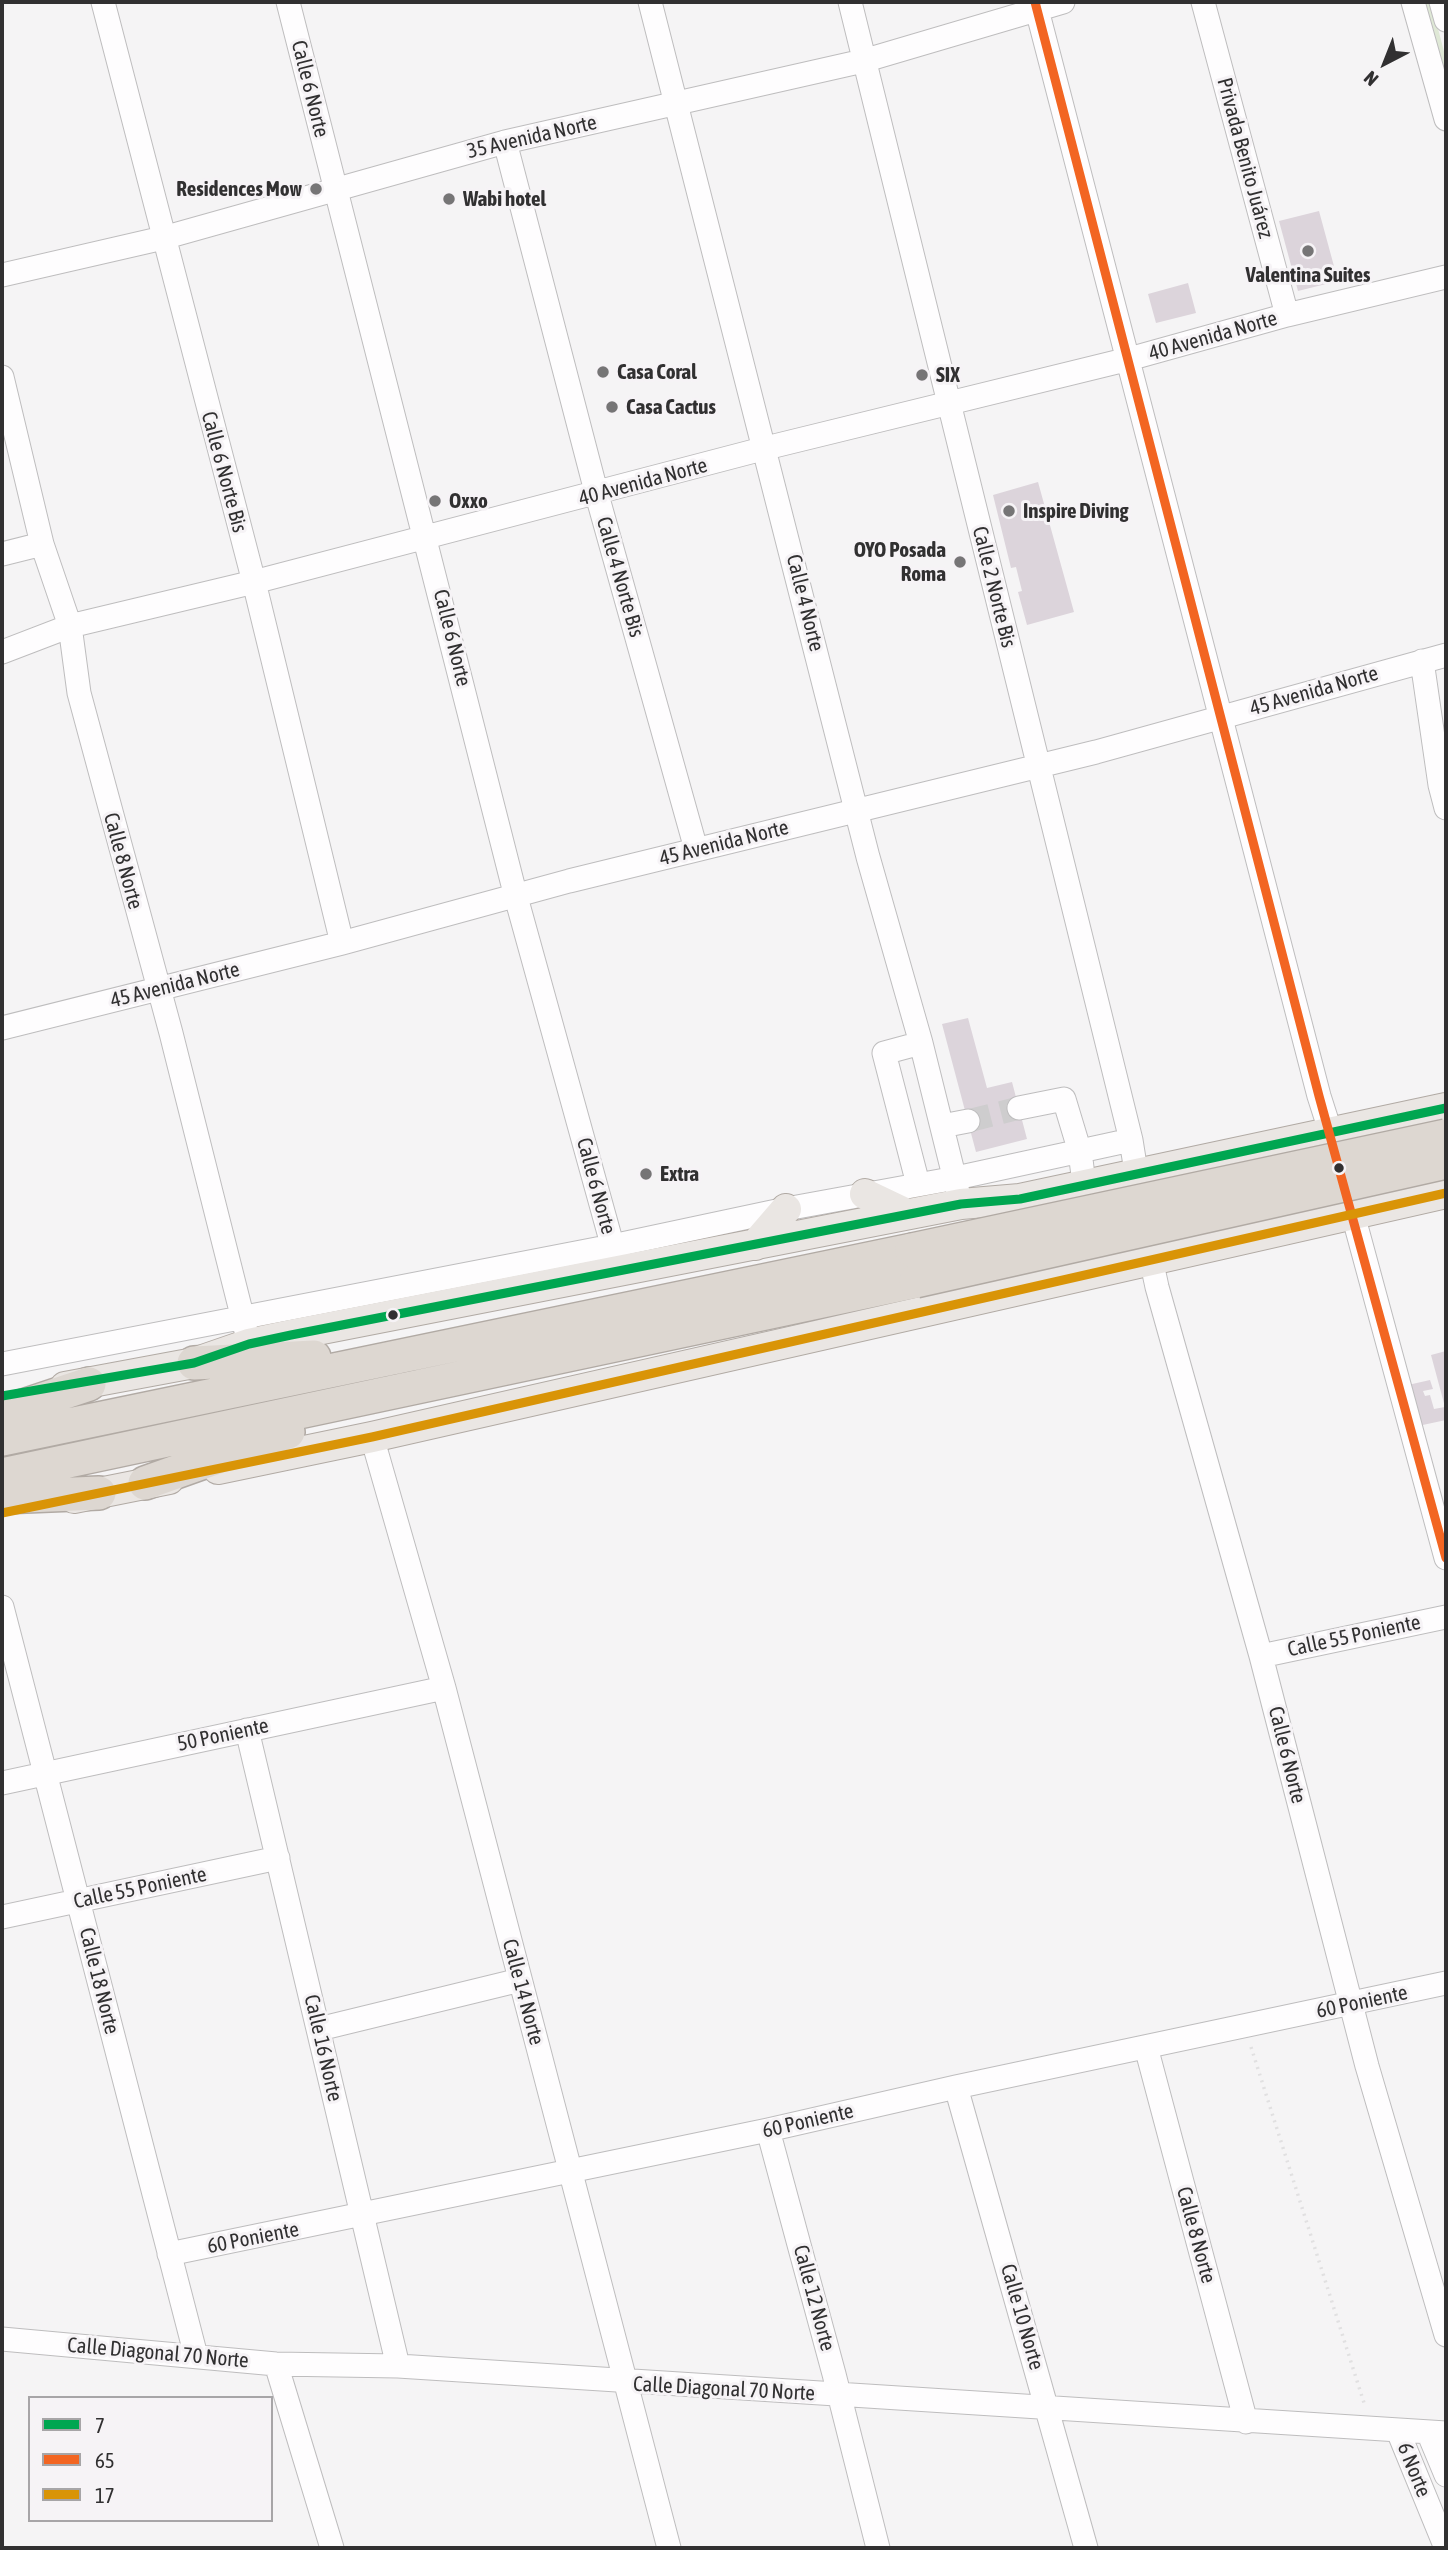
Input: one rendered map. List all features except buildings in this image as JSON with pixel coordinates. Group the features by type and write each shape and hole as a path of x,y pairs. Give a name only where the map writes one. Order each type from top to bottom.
{"highway":[{"path":"2,1475 403,1391 1446,1136"},
{"path":"2,1439 414,1353 914,1266 1446,1162"},
{"path":"194,1363 414,1353"},
{"path":"2,1413 89,1384"},
{"path":"145,1483 403,1391"},
{"path":"2,1497 99,1493"}],"main road":[{"path":"2,1396 89,1384 194,1363 246,1331 616,1259 755,1245 907,1214 959,1191 1020,1199 1084,1183 1446,1108"},
{"path":"2,1513 372,1437 1446,1193"},
{"path":"865,1194 907,1214"},
{"path":"755,1245 786,1209"}],"street":[{"name":"Calle 6 Norte Bis","path":"103,2 254,582 342,943"},
{"name":"Calle 6 Norte","path":"288,2 427,537 516,897 616,1259"},
{"name":"Calle 4 Norte","path":"650,2 857,811 959,1191"},
{"name":"Calle 2 Norte Bis","path":"850,2 1138,1173"},
{"name":"35 Avenida Norte","path":"2,275 163,238 505,142 863,61 1036,5 1062,2"},
{"name":"Privada Benito Juárez","path":"1203,2 1287,315"},
{"path":"1413,2 1446,119"},
{"path":"1441,2 1446,20"},
{"path":"1036,5 1221,717 1446,1558"},
{"name":"Calle 4 Norte Bis","path":"505,142 597,495 696,849"},
{"name":"40 Avenida Norte","path":"2,652 23,647 70,626 254,582 597,495 766,448 1129,359 1287,315 1446,277"},
{"name":"Calle 8 Norte","path":"2,377 42,544 70,626 79,694 171,1033 246,1331"},
{"path":"2,554 42,544"},
{"name":"45 Avenida Norte","path":"2,1028 342,943 696,849 1039,766 1446,656"},
{"path":"1422,661 1446,808"},
{"path":"918,1184 884,1053 921,1043"},
{"path":"1019,1108 1064,1099 1080,1152 1084,1183"},
{"path":"942,1126 968,1121"},
{"path":"616,1259 786,1209 918,1184 959,1191 1080,1152 1131,1140"},
{"name":"Calle 6 Norte","path":"1138,1173 1151,1260 1261,1656 1351,2004 1446,2335"},
{"path":"2,1364 246,1331"},
{"name":"Calle 14 Norte","path":"372,1437 444,1688 669,2548"},
{"name":"Calle 18 Norte","path":"2,1607 196,2356"},
{"name":"Calle 55 Poniente","path":"1261,1656 1446,1617"},
{"name":"50 Poniente","path":"2,1783 444,1688"},
{"name":"Calle 16 Norte","path":"247,1730 398,2367"},
{"name":"Calle 55 Poniente","path":"2,1917 278,1858"},
{"path":"319,2029 520,1980"},
{"name":"60 Poniente","path":"169,2255 362,2216 569,2169 768,2130 956,2087 1446,1983"},
{"name":"Calle 8 Norte","path":"1146,2047 1246,2422"},
{"name":"Calle 10 Norte","path":"956,2087 1086,2548"},
{"name":"Calle 12 Norte","path":"768,2130 840,2395 878,2548"},
{"name":"Calle Diagonal 70 Norte","path":"2,2339 276,2364 398,2367 1437,2433"},
{"path":"276,2364 332,2548"},
{"name":"6 Norte","path":"1398,2431 1446,2548"},
{"path":"1437,2433 1446,2475"}],"path":[{"path":"1244,2026 1372,2428"}],"green space":[{"path":"1424,2 1431,2 1446,59 1446,83"}],"tunnel":[{"path":"968,1121 1019,1108"}],"transit line":[{"name":"65","path":"1035,2 1319,1096 1446,1558"},
{"name":"7","path":"2,1396 194,1363 249,1344 291,1335 961,1204 1020,1199 1446,1108"},
{"name":"17","path":"2,1513 372,1437 1446,1193"}],"place":[{"name":"Residences Mow","path":"316,189"},
{"name":"Wabi hotel","path":"449,199"},
{"name":"Valentina Suites","path":"1308,251"},
{"name":"Casa Coral","path":"603,372"},
{"name":"SIX","path":"922,375"},
{"name":"Casa Cactus","path":"612,407"},
{"name":"Oxxo","path":"435,501"},
{"name":"Inspire Diving","path":"1009,511"},
{"name":"OYO Posada Roma","path":"960,562"},
{"name":"Extra","path":"646,1174"}]}
